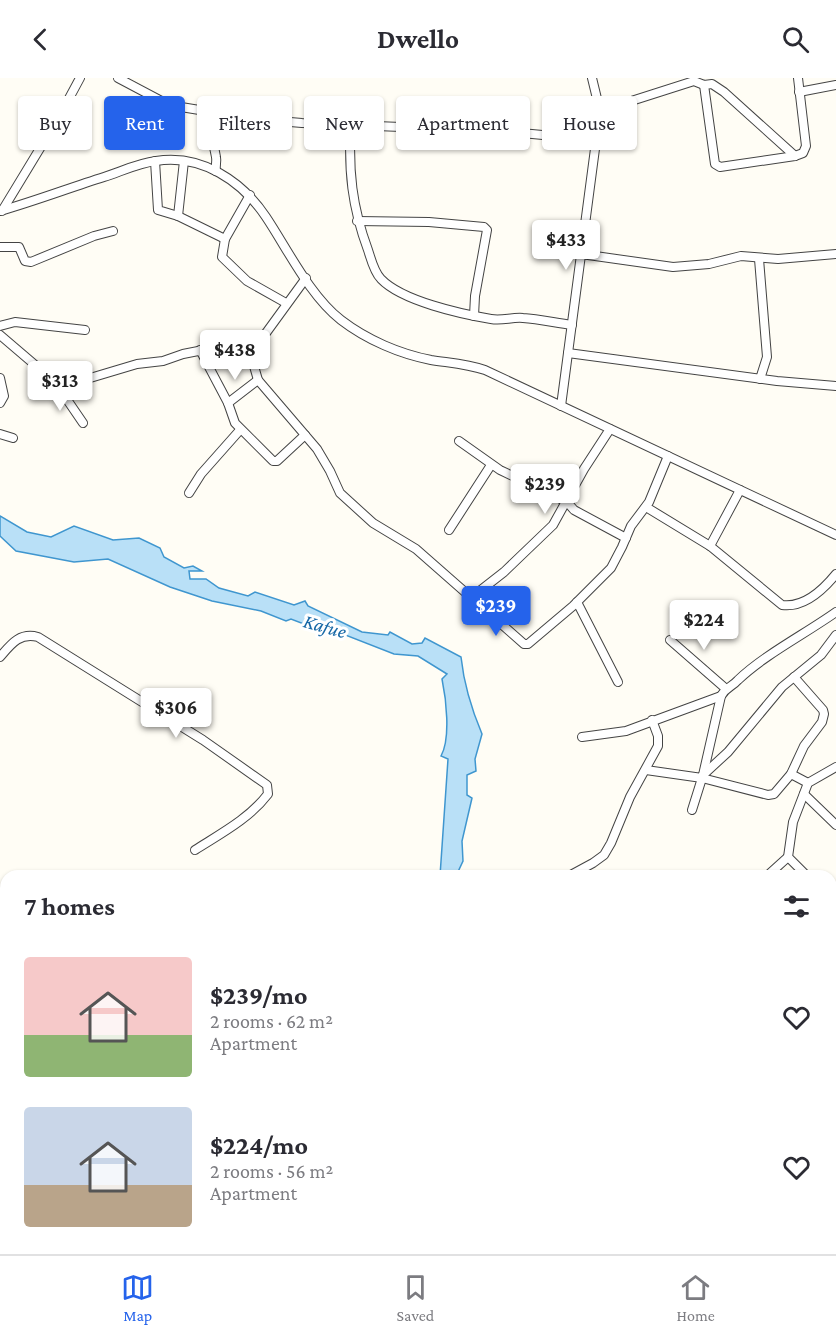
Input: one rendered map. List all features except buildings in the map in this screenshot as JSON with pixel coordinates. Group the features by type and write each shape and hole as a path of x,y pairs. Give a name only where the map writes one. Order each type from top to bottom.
{"street":[{"path":"1,211 59,117 80,78"},
{"path":"118,78 169,105 197,111"},
{"path":"592,78 596,96"},
{"path":"704,85 711,147 717,166 803,153 806,146 798,78"},
{"path":"637,98 694,79 704,85 714,85 795,156"},
{"path":"799,92 836,85"},
{"path":"384,126 542,135"},
{"path":"214,150 216,171"},
{"path":"350,150 357,221 381,279 390,286 426,303 447,310 499,320 522,318 572,326"},
{"path":"561,406 595,150"},
{"path":"1,211 155,161 184,161 216,171 238,184 250,195 306,278 332,312 350,327 376,341 416,357 477,368 836,535"},
{"path":"155,161 158,209 225,239"},
{"path":"178,216 184,161"},
{"path":"250,195 225,239 222,255 247,281 286,303"},
{"path":"357,221 429,222 484,226 487,230 475,296 474,316"},
{"path":"0,247 19,247 25,261 31,262 94,236 113,231"},
{"path":"581,254 665,267 709,264 741,256 759,259 797,259 836,254"},
{"path":"759,259 767,357 760,379"},
{"path":"60,387 127,367 246,342 262,336 306,278"},
{"path":"0,326 15,322 85,330"},
{"path":"1,339 37,365 60,387 83,423"},
{"path":"246,342 258,380 325,462 340,493 373,523 416,549 526,645 577,602 611,568 634,519 646,507 668,456"},
{"path":"200,350 240,430 275,461 305,435"},
{"path":"568,353 760,379 836,386"},
{"path":"0,378 3,396 0,403"},
{"path":"228,402 258,380"},
{"path":"472,597 550,530 584,469 610,429"},
{"path":"189,493 201,474 240,430"},
{"path":"0,434 13,438"},
{"path":"459,441 491,465 527,485 567,502 574,510 626,538"},
{"path":"449,530 491,465"},
{"path":"710,546 740,490"},
{"path":"646,507 710,546 782,605 791,605 815,595 836,574"},
{"path":"577,602 618,681"},
{"path":"582,738 626,731 723,692 748,670 836,612"},
{"path":"0,657 24,635 30,634 38,637 203,740 267,785 268,794 262,802 232,827 195,850"},
{"path":"702,776 728,752 774,696 821,655 836,635"},
{"path":"670,640 723,692"},
{"path":"646,770 702,776 771,795 778,791 791,774 804,746 822,722 824,714 824,710 794,677"},
{"path":"692,810 723,692"},
{"path":"580,870 604,855 611,843 630,797 659,742 652,720"},
{"path":"774,870 788,857 792,822 808,783 836,766"},
{"path":"791,774 808,783"},
{"path":"804,794 836,825"},
{"path":"788,857 801,870"}],"water":[{"name":"Kafue","path":"0,516 27,532 51,537 74,526 113,540 139,538 160,548 164,557 184,568 193,566 202,571 189,571 190,579 206,579 219,588 248,596 255,592 294,605 305,601 308,606 362,632 388,635 390,632 412,644 422,643 425,638 461,657 468,696 482,734 475,759 476,771 467,775 467,795 472,798 462,841 463,861 459,870 440,870 448,759 441,756 447,729 442,679 447,674 418,656 394,654 343,634 329,635 328,629 317,629 291,619 286,621 261,611 212,601 170,587 108,559 74,562 16,551 0,536"}]}
